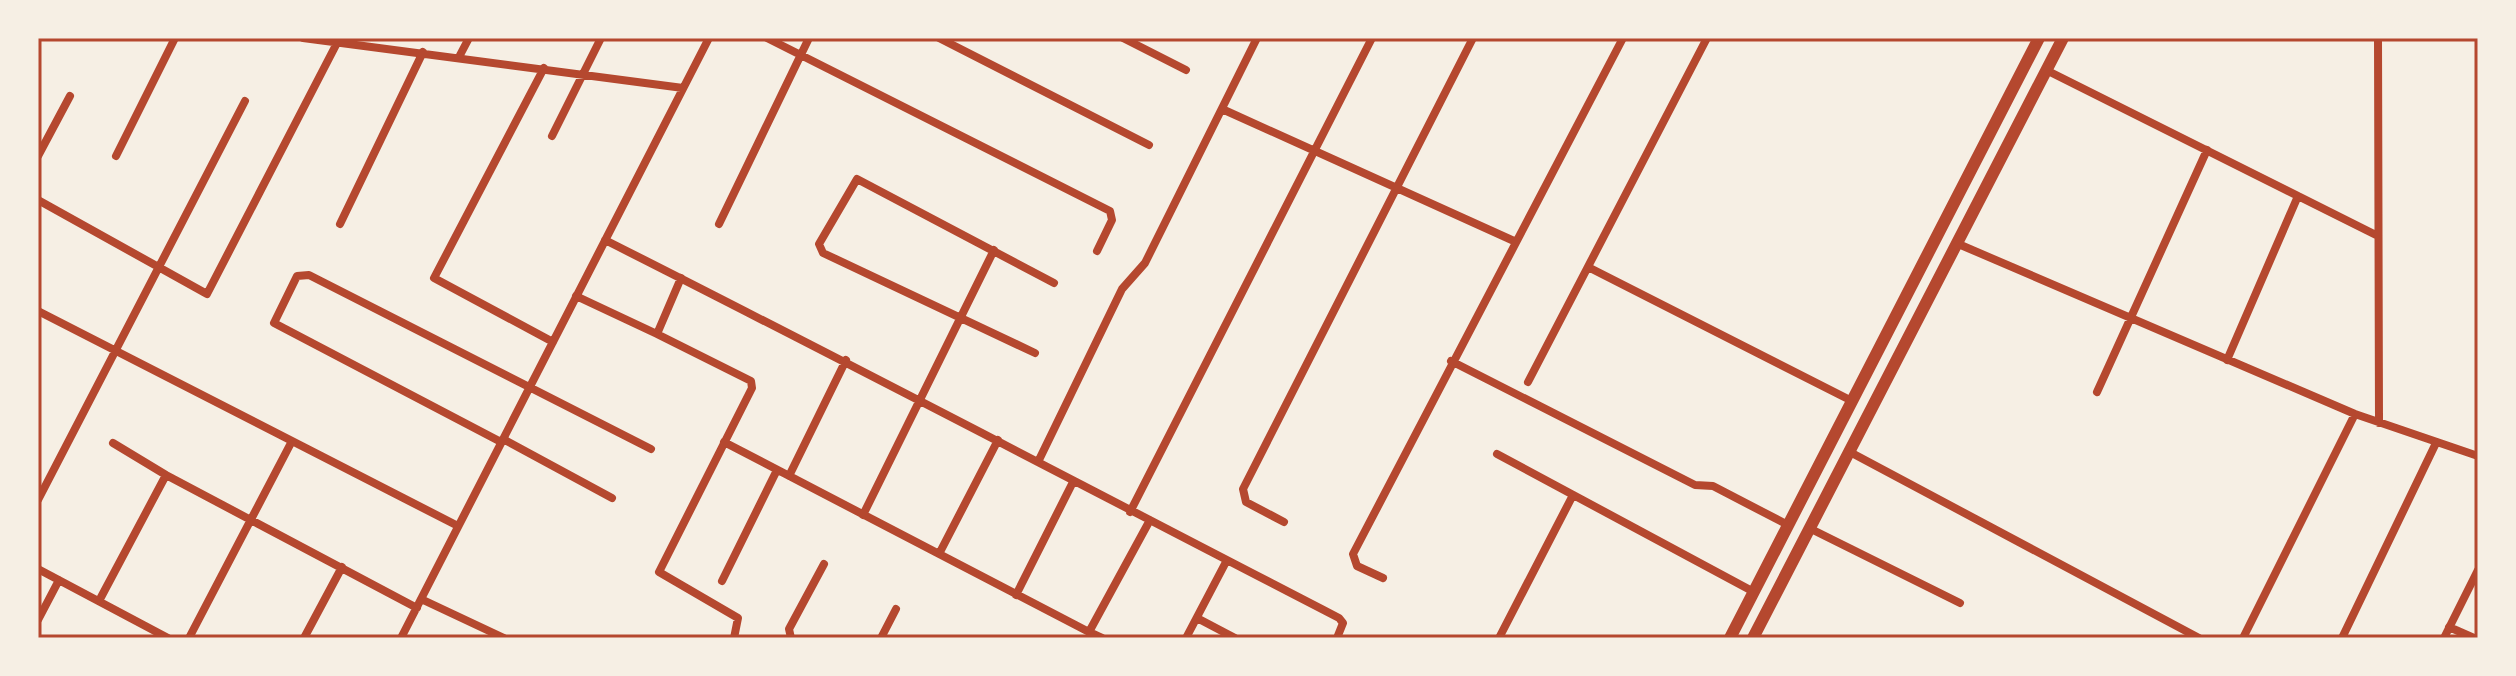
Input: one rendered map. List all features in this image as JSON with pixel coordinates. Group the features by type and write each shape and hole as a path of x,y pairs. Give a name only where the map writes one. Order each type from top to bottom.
{"main road":[{"path":"1730,638 2039,38"},
{"path":"1753,638 2063,38"}],"street":[{"path":"116,156 175,38"},
{"path":"303,38 337,43 353,41 683,88"},
{"path":"459,57 469,38"},
{"path":"552,136 601,38"},
{"path":"401,638 709,38"},
{"path":"767,38 1110,211 1112,220 1097,251"},
{"path":"719,224 809,38"},
{"path":"939,38 1149,145"},
{"path":"1123,38 1186,70"},
{"path":"1038,462 1122,289 1145,263 1257,38"},
{"path":"1130,512 1372,38"},
{"path":"1284,522 1246,502 1243,489 1473,38"},
{"path":"1383,578 1357,566 1353,554 1451,361 1623,38"},
{"path":"1528,382 1707,38"},
{"path":"2378,38 2376,235 2379,423"},
{"path":"38,200 207,294 337,43"},
{"path":"340,224 423,52"},
{"path":"544,68 434,278 553,342"},
{"path":"2046,70 2376,235"},
{"path":"38,156 70,96"},
{"path":"38,500 245,101"},
{"path":"1222,109 1514,241"},
{"path":"2097,392 2207,150"},
{"path":"1035,353 823,253 819,244 857,179 1054,283"},
{"path":"2227,360 2298,196"},
{"path":"605,240 846,360 1130,512 1339,618 1343,623 1337,638"},
{"path":"1956,243 2355,414 2478,456"},
{"path":"863,515 994,250"},
{"path":"1588,267 1852,401"},
{"path":"612,498 274,323 297,276 309,275 651,449"},
{"path":"657,334 681,278"},
{"path":"576,296 751,381 752,388 659,572 738,618 734,638"},
{"path":"38,312 458,526"},
{"path":"789,476 846,360"},
{"path":"1451,361 1695,485 1713,486 1788,525"},
{"path":"2243,638 2355,414"},
{"path":"939,554 998,440"},
{"path":"189,638 292,441"},
{"path":"724,442 1102,638"},
{"path":"113,443 166,475 342,567 504,638"},
{"path":"2342,638 2436,443"},
{"path":"1848,451 2199,638"},
{"path":"1497,454 1754,592"},
{"path":"722,581 777,470"},
{"path":"99,601 166,475"},
{"path":"1016,595 1073,482"},
{"path":"1499,638 1573,495"},
{"path":"1075,638 1085,630 1150,520"},
{"path":"1809,528 1960,603"},
{"path":"1186,638 1227,560"},
{"path":"791,638 789,629 824,564"},
{"path":"304,638 342,567"},
{"path":"38,569 168,638"},
{"path":"2444,638 2478,570"},
{"path":"38,620 59,580"},
{"path":"881,638 896,609"},
{"path":"1197,618 1235,638"},
{"path":"2449,627 2474,638"}]}
